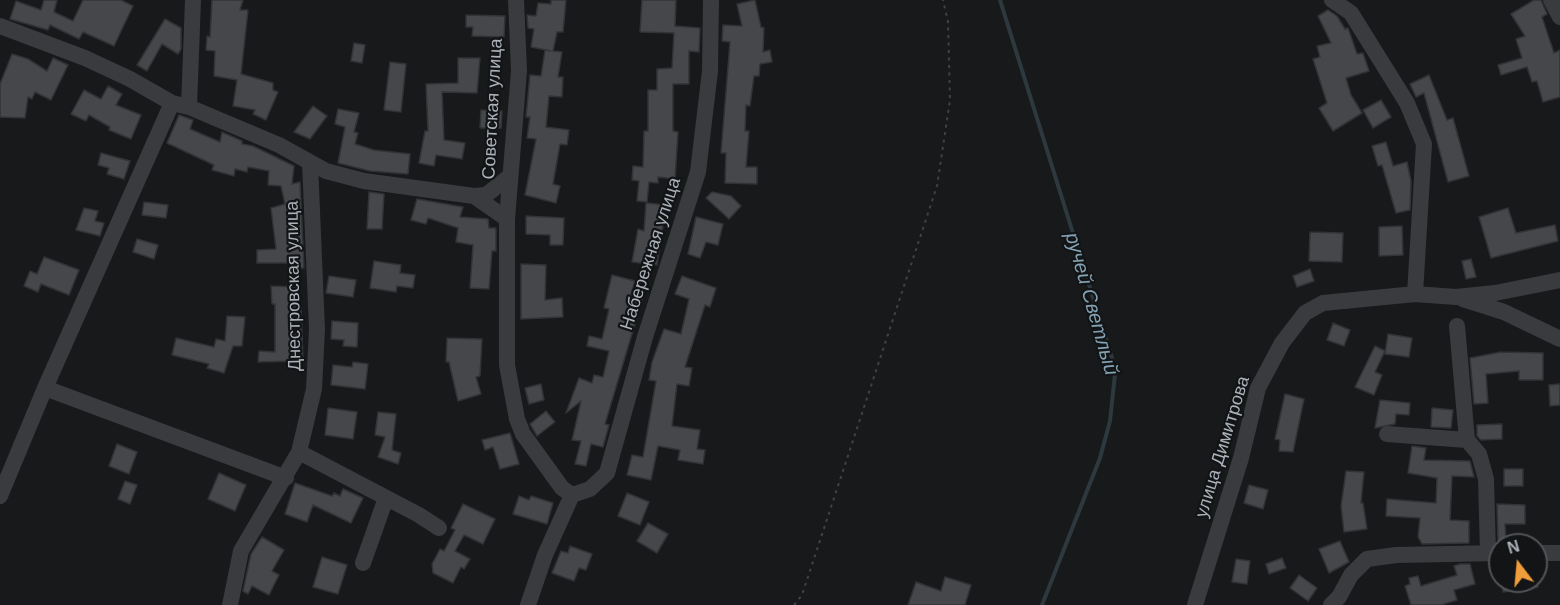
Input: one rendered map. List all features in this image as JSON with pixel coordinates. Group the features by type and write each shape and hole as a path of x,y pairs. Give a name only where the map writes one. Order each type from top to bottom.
{"street":[{"path":"189,107 193,0"},
{"name":"Советская улица","path":"507,219 519,71 516,0"},
{"name":"Набережная улица","path":"572,495 590,489 607,473 645,337 698,172 710,71 711,0"},
{"path":"1332,0 1350,13 1407,103 1424,144 1415,294"},
{"path":"1551,0 1560,18"},
{"path":"0,26 85,58 130,78 172,103 189,107 279,146 310,163 346,177 474,196 486,195 510,176"},
{"path":"0,496 45,388 172,103"},
{"name":"Днестровская улица","path":"230,605 241,551 286,478 299,452 314,389 317,329 310,163"},
{"path":"474,196 507,219 506,345 517,419 534,452 562,488 572,495 545,555 528,605"},
{"path":"1456,297 1495,293 1560,280"},
{"name":"улица Димитрова","path":"1195,605 1241,458 1258,388 1282,344 1305,313 1323,303 1415,294 1456,297"},
{"path":"1456,297 1504,312 1560,339"},
{"path":"1456,326 1467,440 1479,454 1486,479 1492,533"},
{"path":"45,388 286,478"},
{"path":"1387,435 1467,440"},
{"path":"299,452 439,528"},
{"path":"363,563 386,498"},
{"path":"1331,605 1339,597 1351,575 1367,559 1396,555 1488,553"}],"path":[{"path":"794,605 802,595 937,186 950,100 948,22 943,0"}],"building":[{"path":"44,0 57,0 54,12 73,21 83,0 121,0 133,6 114,46 83,32 79,39 50,25 48,30 10,19 16,1 41,10"},
{"path":"212,0 243,0 240,10 248,10 241,74 273,83 273,90 278,92 266,120 253,114 255,110 233,106 237,80 214,76 215,51 206,50 207,36 210,37"},
{"path":"551,0 566,0 563,32 557,32 553,51 562,52 558,77 563,77 562,97 549,96 546,127 569,130 567,145 560,144 553,184 560,186 556,203 525,195 536,139 527,138 530,117 526,117 530,75 541,76 545,50 551,51 531,47 534,29 528,28 527,15 536,16 538,3 551,4"},
{"path":"642,0 676,0 675,26 700,28 699,52 689,51 689,84 673,84 673,131 678,132 675,179 658,177 658,183 649,182 647,202 637,201 639,181 632,180 633,166 643,167 644,131 648,131 648,90 657,90 657,69 672,68 674,33 640,32"},
{"path":"755,0 761,27 764,28 763,52 770,50 772,62 760,64 759,76 754,76 750,106 746,105 745,131 749,131 746,167 757,167 757,184 725,183 726,153 721,153 730,42 722,41 723,25 742,26 737,4"},
{"path":"1534,0 1541,0 1547,14 1542,17 1554,53 1560,50 1560,97 1543,102 1537,81 1532,82 1527,67 1501,75 1498,65 1522,58 1516,39 1525,36 1511,14"},
{"path":"1328,10 1337,16 1345,29 1348,28 1357,54 1363,53 1369,71 1346,78 1351,95 1362,113 1333,131 1319,108 1327,103 1313,59 1320,57 1317,46 1331,43 1318,16"},
{"path":"466,15 505,16 504,37 472,36 473,27 466,27"},
{"path":"165,19 181,28 181,49 178,54 162,44 147,71 137,65"},
{"path":"354,43 365,45 362,63 351,61"},
{"path":"12,54 28,59 47,71 53,58 68,65 51,100 35,92 32,99 28,97 25,118 0,117 0,84"},
{"path":"458,58 480,58 477,93 442,92 444,140 465,143 462,159 436,155 434,166 419,163 425,131 428,131 426,84 458,83"},
{"path":"390,62 406,64 401,112 384,110"},
{"path":"1429,75 1447,120 1453,118 1469,176 1448,182 1424,93 1416,97 1410,84"},
{"path":"108,86 122,94 116,105 141,115 131,139 109,130 110,127 89,115 86,121 71,114 84,90 101,99"},
{"path":"1381,100 1391,117 1373,128 1363,110"},
{"path":"313,106 327,116 310,139 294,132"},
{"path":"338,109 359,113 354,132 358,133 355,144 374,150 410,154 408,174 370,171 338,163 345,127 335,124"},
{"path":"481,110 502,111 501,128 480,128"},
{"path":"179,115 193,120 190,129 220,142 222,132 242,141 242,144 253,146 294,166 292,184 300,182 304,268 292,268 292,263 257,263 257,250 276,249 271,208 285,204 281,186 268,185 269,171 248,167 247,172 235,169 234,176 212,170 214,165 167,143"},
{"path":"1386,142 1393,166 1407,162 1411,181 1410,210 1396,213 1382,165 1378,166 1372,146"},
{"path":"101,153 130,161 124,179 107,174 109,168 98,165"},
{"path":"369,192 384,194 382,229 367,229"},
{"path":"712,192 731,196 741,206 729,219 706,198"},
{"path":"417,199 463,207 460,217 488,219 489,228 496,228 496,251 492,251 489,289 470,288 473,245 456,242 458,228 428,218 426,224 411,220"},
{"path":"144,202 168,205 166,218 142,215"},
{"path":"646,203 666,205 657,265 632,262 638,229 644,231"},
{"path":"84,208 98,211 95,221 104,223 100,236 76,230"},
{"path":"1508,208 1516,233 1555,225 1558,241 1491,258 1479,217"},
{"path":"526,216 564,218 563,245 550,245 550,235 526,234"},
{"path":"696,217 723,224 718,245 706,242 700,258 688,254"},
{"path":"1402,226 1403,255 1379,256 1379,227"},
{"path":"1310,232 1343,233 1342,262 1309,261"},
{"path":"137,239 158,245 154,259 133,252"},
{"path":"44,257 79,270 69,295 41,284 38,292 24,286 30,271 37,274"},
{"path":"1471,259 1476,277 1466,279 1462,261"},
{"path":"374,261 401,265 400,273 415,275 413,288 397,286 396,292 370,288"},
{"path":"521,264 546,265 545,300 562,298 563,317 521,319"},
{"path":"1310,269 1314,281 1297,287 1293,276"},
{"path":"612,275 635,281 631,294 643,297 605,424 609,425 603,447 591,444 586,466 575,464 581,441 572,440 581,401 566,413 579,378 592,383 594,375 603,377 609,351 587,346 589,336 602,339 609,309 604,308"},
{"path":"329,276 356,280 353,297 326,293"},
{"path":"682,276 716,288 710,307 705,305 685,367 692,368 689,386 677,384 672,426 700,430 697,449 705,450 703,464 678,460 680,450 658,446 651,480 627,475 632,455 643,457 656,381 649,380 652,362 664,329 681,334 689,299 675,294"},
{"path":"271,286 298,287 303,361 258,362 259,351 275,352 275,304 272,304"},
{"path":"227,316 245,317 242,346 233,346 224,373 207,368 209,364 172,355 176,338 214,347 216,339 225,341"},
{"path":"332,321 358,323 357,347 343,346 344,340 331,339"},
{"path":"1333,323 1350,330 1344,346 1327,340"},
{"path":"1388,334 1412,338 1409,357 1385,354"},
{"path":"447,338 482,339 480,376 476,377 481,394 458,401 449,362 446,362"},
{"path":"1375,346 1385,351 1375,372 1382,375 1374,395 1355,387"},
{"path":"1501,352 1543,353 1543,380 1519,380 1519,371 1486,374 1488,403 1474,404 1470,358"},
{"path":"353,362 368,364 365,389 331,385 333,365 352,367"},
{"path":"541,384 544,400 529,404 525,388"},
{"path":"1560,384 1560,405 1550,406 1549,385"},
{"path":"1285,394 1304,399 1293,452 1279,451 1280,440 1275,439"},
{"path":"1380,400 1410,403 1409,415 1396,414 1395,424 1375,428"},
{"path":"328,408 357,412 353,439 325,435"},
{"path":"1432,408 1453,410 1451,428 1431,427"},
{"path":"546,411 555,422 537,436 530,424"},
{"path":"378,412 396,414 392,450 401,453 398,464 378,457 385,437 375,435"},
{"path":"1502,424 1502,439 1481,440 1477,436 1477,425"},
{"path":"510,433 519,464 500,469 493,447 485,450 482,440"},
{"path":"117,444 137,452 129,474 109,466"},
{"path":"1412,446 1426,448 1424,460 1470,461 1474,477 1452,476 1450,520 1469,521 1469,543 1422,544 1418,537 1420,518 1386,516 1387,499 1436,503 1437,478 1408,473"},
{"path":"1504,469 1523,469 1523,486 1504,486"},
{"path":"1346,471 1364,472 1361,503 1363,503 1367,529 1344,532 1341,506"},
{"path":"219,473 246,485 235,511 208,499"},
{"path":"125,481 137,485 130,504 118,499"},
{"path":"295,483 332,496 334,493 340,496 343,489 363,498 351,523 313,505 307,522 285,514"},
{"path":"1249,485 1268,490 1263,509 1244,503"},
{"path":"627,493 649,502 640,525 618,516"},
{"path":"519,496 529,500 531,496 553,503 547,524 513,514"},
{"path":"463,504 495,519 483,544 464,535 455,551 470,559 464,569 461,567 453,583 433,573 432,564 440,549 444,551 455,530 451,528"},
{"path":"1497,504 1525,505 1525,524 1505,524 1506,533 1498,533"},
{"path":"648,523 668,534 657,553 637,541"},
{"path":"262,537 284,550 272,571 279,575 269,595 252,586 248,594 243,591 251,554"},
{"path":"1340,541 1349,562 1329,573 1319,549"},
{"path":"570,546 592,554 586,570 579,568 574,581 552,573 561,551 568,553"},
{"path":"322,557 347,565 338,594 313,587"},
{"path":"1282,558 1286,568 1269,574 1266,564"},
{"path":"1236,559 1250,561 1247,584 1232,582"},
{"path":"1470,564 1475,584 1454,590 1457,600 1441,605 1411,605 1405,586 1410,584 1409,578 1418,576 1421,586 1457,575 1454,566"},
{"path":"1299,575 1317,588 1308,601 1290,588"},
{"path":"945,577 971,585 965,605 908,605 916,582 941,591"}],"waterway":[{"name":"ручей Светлый","path":"1000,0 1112,358 1115,374 1110,421 1100,458 1042,605"}]}
